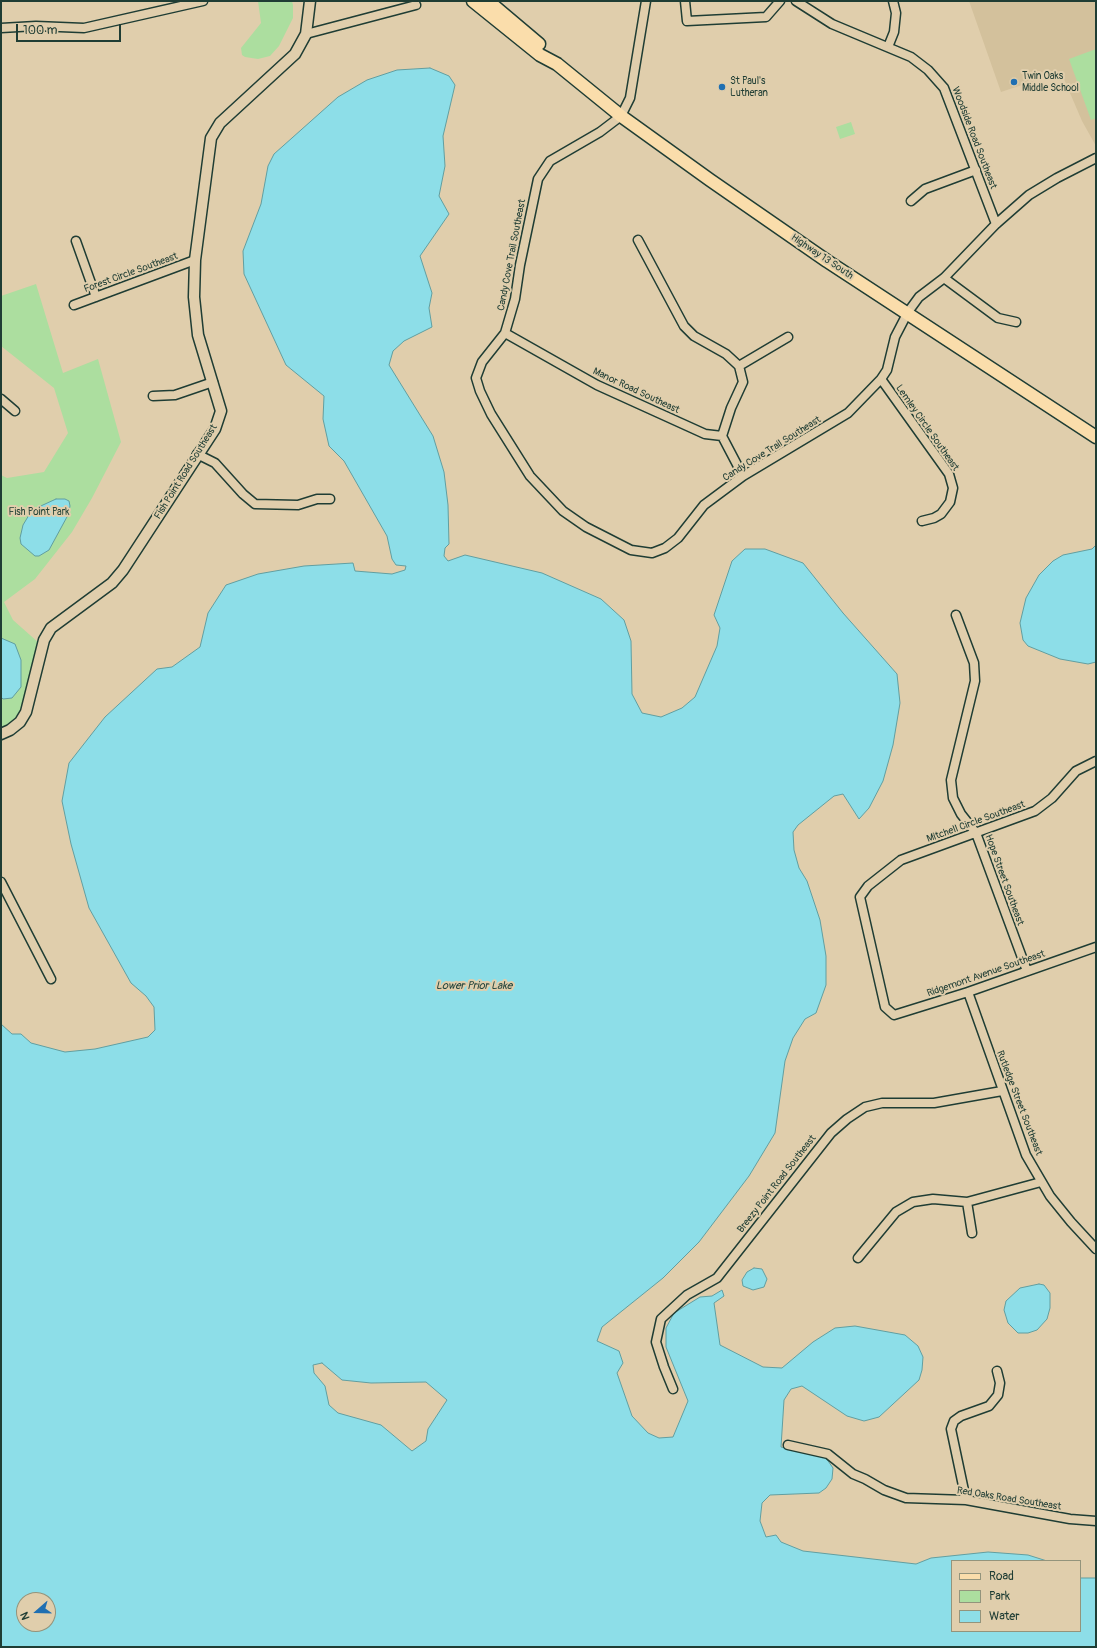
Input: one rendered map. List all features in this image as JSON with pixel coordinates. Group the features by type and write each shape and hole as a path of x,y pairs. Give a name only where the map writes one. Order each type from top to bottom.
{"main road":[{"name":"Highway 13 South","path":"473,1 540,55 557,64 621,116 827,261 908,312 1096,437"},
{"name":"Highway 13 South","path":"488,1 545,49 557,64"}],"street":[{"path":"1,28 36,26 84,28 182,3 203,1"},
{"name":"Fish Point Road Southeast","path":"1,734 10,730 20,722 26,712 44,640 51,628 112,583 123,570 166,506 197,454 215,429 222,411 198,335 194,297 195,260 211,138 220,123 288,62 306,34 310,1"},
{"path":"621,116 630,98 646,1"},
{"path":"685,1 687,21 766,17 780,1"},
{"name":"Woodside Road Southeast","path":"796,1 832,24 911,57 928,70 944,88 996,224"},
{"path":"888,47 894,32 896,13 893,1"},
{"path":"306,34 416,6"},
{"name":"Candy Cove Trail Southeast","path":"621,116 600,132 550,161 538,179 520,265 515,299 505,333 482,362 476,378 480,391 491,414 530,476 564,511 586,527 631,550 652,553 665,548 678,538 704,505 743,476 848,413 881,379 886,370 895,338 908,312 919,297 944,278 996,224 1029,195 1057,178 1096,158"},
{"path":"911,202 925,190 976,170"},
{"path":"638,240 684,326 694,336 726,354 739,366 743,382 731,408 722,436 743,476"},
{"path":"76,241 96,297"},
{"name":"Forest Circle Southeast","path":"74,305 195,260"},
{"path":"944,278 998,318 1016,322"},
{"name":"Manor Road Southeast","path":"505,333 597,385 705,434 722,436"},
{"path":"739,366 788,337"},
{"name":"Lemley Circle Southeast","path":"881,379 949,474 953,488 950,502 942,514 922,521"},
{"path":"153,396 175,395 213,382"},
{"path":"1,399 15,411"},
{"path":"197,454 215,463 243,494 256,504 298,505 317,499 330,499"},
{"name":"Hope Street Southeast","path":"956,615 974,663 975,682 951,780 953,798 961,814 976,833 1027,971"},
{"name":"Mitchell Circle Southeast","path":"885,1007 860,897 868,886 901,860 1035,810 1052,798 1076,771 1096,761"},
{"path":"1,882 51,979"},
{"name":"Ridgemont Avenue Southeast","path":"885,1007 894,1015 968,992 1096,947"},
{"name":"Rutledge Street Southeast","path":"968,992 1026,1155 1041,1182 1071,1222 1096,1249"},
{"name":"Breezy Point Road Southeast","path":"673,1389 656,1342 661,1319 687,1295 716,1278 831,1133 847,1119 865,1107 882,1103 934,1103 1002,1091"},
{"path":"858,1258 896,1212 913,1202 933,1199 967,1202 1041,1182"},
{"path":"967,1202 972,1233"},
{"path":"966,1500 951,1429 954,1421 962,1416 989,1406 998,1395 1000,1383 997,1371"},
{"name":"Red Oaks Road Southeast","path":"788,1445 828,1454 853,1474 884,1490 906,1498 966,1500 1070,1519 1096,1521"}],"shaded area":[{"name":"Twin Oaks Middle School","path":"969,1 1096,1 1096,146 1082,121 1061,72 1001,92"}],"green space":[{"path":"258,1 292,1 293,18 279,46 270,56 258,59 245,57 242,55 241,48 261,23"},
{"path":"1096,49 1096,118 1091,120 1069,59"},
{"path":"851,122 855,134 840,139 836,127"},
{"name":"Fish Point Park","path":"36,284 63,373 98,359 121,442 92,498 72,532 35,579 4,602 13,620 39,643 23,709 17,718 1,729 1,475 7,478 44,472 68,433 54,388 1,346 1,296"}],"water":[{"name":"Lower Prior Lake","path":"430,68 449,76 455,85 443,136 445,166 439,196 449,214 420,256 432,293 429,308 432,327 404,341 393,351 389,365 433,436 444,472 448,505 449,544 445,548 444,556 448,561 465,555 542,573 601,599 624,620 631,641 632,694 642,713 661,717 682,708 695,697 717,646 720,628 714,615 732,561 745,549 765,549 803,563 843,613 897,674 900,703 893,745 883,781 869,808 859,819 843,794 834,796 798,825 793,832 794,850 799,868 807,881 820,920 826,956 826,985 816,1013 805,1019 793,1038 785,1061 775,1133 749,1176 699,1242 663,1278 602,1327 597,1341 619,1351 623,1363 617,1373 632,1416 648,1433 659,1438 673,1437 688,1401 666,1347 666,1328 674,1313 700,1297 712,1296 722,1290 724,1296 714,1303 720,1345 763,1367 782,1368 813,1342 835,1328 855,1326 905,1335 918,1346 923,1357 922,1370 919,1380 879,1417 864,1421 847,1416 802,1386 791,1389 784,1400 781,1447 826,1458 833,1468 832,1479 826,1488 819,1493 770,1495 762,1503 760,1521 766,1537 776,1535 781,1542 803,1551 916,1564 931,1558 988,1552 1028,1555 1044,1560 951,1560 951,1632 1081,1632 1081,1578 1096,1578 1096,1647 1,1647 1,1024 12,1034 21,1034 31,1043 65,1052 95,1049 148,1037 155,1030 154,1007 146,996 131,983 89,908 71,844 62,801 69,763 105,717 157,669 172,667 200,647 208,613 226,585 258,574 304,566 353,563 355,571 392,574 405,570 406,566 396,565 392,559 387,536 344,461 329,446 323,419 324,396 286,365 244,274 243,251 261,204 268,166 274,154 338,97 367,80 397,70","holes":["322,1363 342,1380 371,1383 426,1382 447,1400 428,1429 426,1441 412,1451 381,1425 338,1413 329,1405 325,1386 314,1373 313,1365"]},
{"path":"56,499 65,499 69,501 70,506 68,515 49,550 39,556 35,556 21,544 20,538 23,525 32,510"},
{"path":"1096,545 1096,662 1088,664 1060,659 1028,646 1023,640 1020,623 1026,598 1039,575 1053,561 1063,555 1092,549"},
{"path":"1,638 15,644 21,660 21,687 12,698 3,699 1,697"},
{"path":"754,1268 762,1269 767,1279 764,1287 753,1290 743,1286 742,1280 747,1272"},
{"path":"1039,1284 1044,1285 1050,1293 1050,1308 1047,1319 1037,1330 1028,1333 1018,1333 1008,1323 1004,1310 1006,1301 1020,1288"}],"place":[{"name":"Twin Oaks Middle School","path":"1014,82"},
{"name":"St Paul's Lutheran","path":"722,87"}]}
